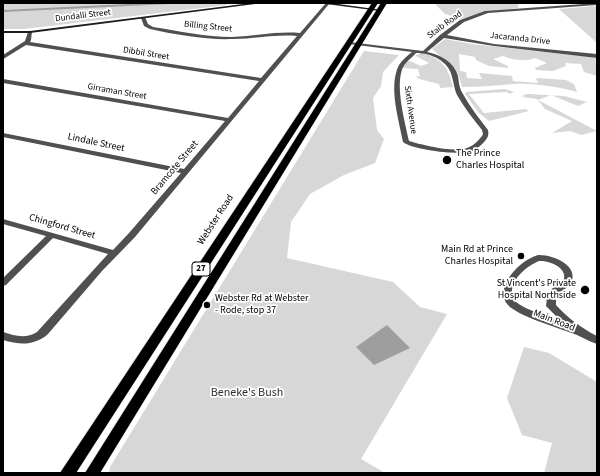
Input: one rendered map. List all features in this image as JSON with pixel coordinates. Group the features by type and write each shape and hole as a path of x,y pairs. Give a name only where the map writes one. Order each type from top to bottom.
{"main road":[{"name":"Webster Road","path":"92,473 354,44 375,3"},
{"name":"Webster Road","path":"67,473 354,44 384,3"}],"street":[{"name":"Dundalli Street","path":"3,32 30,32 50,28 261,3"},
{"path":"323,3 380,10"},
{"name":"Bramcote Street","path":"3,336 23,341 33,340 45,332 186,172 301,35 323,3"},
{"name":"Staib Road","path":"424,52 466,18 487,12 597,4"},
{"name":"Billing Street","path":"143,18 146,25 152,28 220,37 244,37 276,33 301,35"},
{"path":"3,57 30,40 30,32"},
{"name":"Jacaranda Drive","path":"442,36 494,45 597,56"},
{"name":"Dibbil Street","path":"26,43 263,80"},
{"path":"354,44 424,52"},
{"path":"396,48 406,58 413,55 416,51"},
{"name":"Sixth Avenue","path":"406,58 398,77 398,91 406,142 420,147 463,151 470,149 486,134 485,130 466,106 457,87 455,74 449,65 442,58 424,52"},
{"name":"Girraman Street","path":"3,81 229,120"},
{"name":"Lindale Street","path":"3,134 186,172"},
{"name":"Chingford Street","path":"3,221 114,253"},
{"path":"3,283 52,235"},
{"name":"Main Road","path":"579,331 559,316 551,306 552,294 567,280 568,273 562,266 549,259 539,258 514,274 509,288 509,300 511,303 597,340"}],"green space":[{"path":"3,3 226,3 227,5 24,29 3,29"},
{"path":"437,3 516,3 519,5 518,8 486,12 457,20 455,17 445,14 436,5"},
{"path":"596,6 597,43 559,9"},
{"path":"445,39 472,44 590,57 597,59 597,76 584,72 581,64 565,63 566,66 553,71 536,70 535,68 547,63 535,58 519,60 510,59 503,56 493,59 508,66 508,68 489,66 476,60 475,57 459,54 460,71 466,72 467,78 482,79 479,73 512,76 513,81 538,83 536,78 566,80 574,84 577,92 530,84 462,87 460,78 454,67 432,49"},
{"name":"Beneke's Bush","path":"364,51 399,55 383,72 381,86 373,98 377,130 384,139 375,163 344,175 310,194 291,222 287,258 393,282 420,307 447,314 361,459 385,473 109,473 110,467"},
{"path":"422,53 435,58 443,64 449,74 453,87 440,88 439,84 419,79 416,76 420,76 418,69 403,68 405,62 410,61 421,66 429,63 416,56"},
{"path":"505,89 514,92 510,94 507,92 469,94 484,113 526,109 529,111 489,121 479,113 465,94 466,92"},
{"path":"523,95 550,95 538,100 597,131 581,135 570,131 552,133 572,121 545,109 537,99 523,97"},
{"path":"552,95 564,96 587,102 578,106"},
{"path":"524,347 549,353 597,382 597,473 544,473 552,443 522,435 507,398"}],"shaded area":[{"path":"387,325 410,348 374,365 356,347"}],"waterway":[{"path":"3,11 170,3"}],"place":[{"name":"The Prince Charles Hospital","path":"447,160"},
{"name":"Main Rd at Prince Charles Hospital","path":"521,256"},
{"name":"St Vincent's Private Hospital Northside","path":"585,290"},
{"name":"Webster Rd at Webster - Rode, stop 37","path":"207,305"}]}
